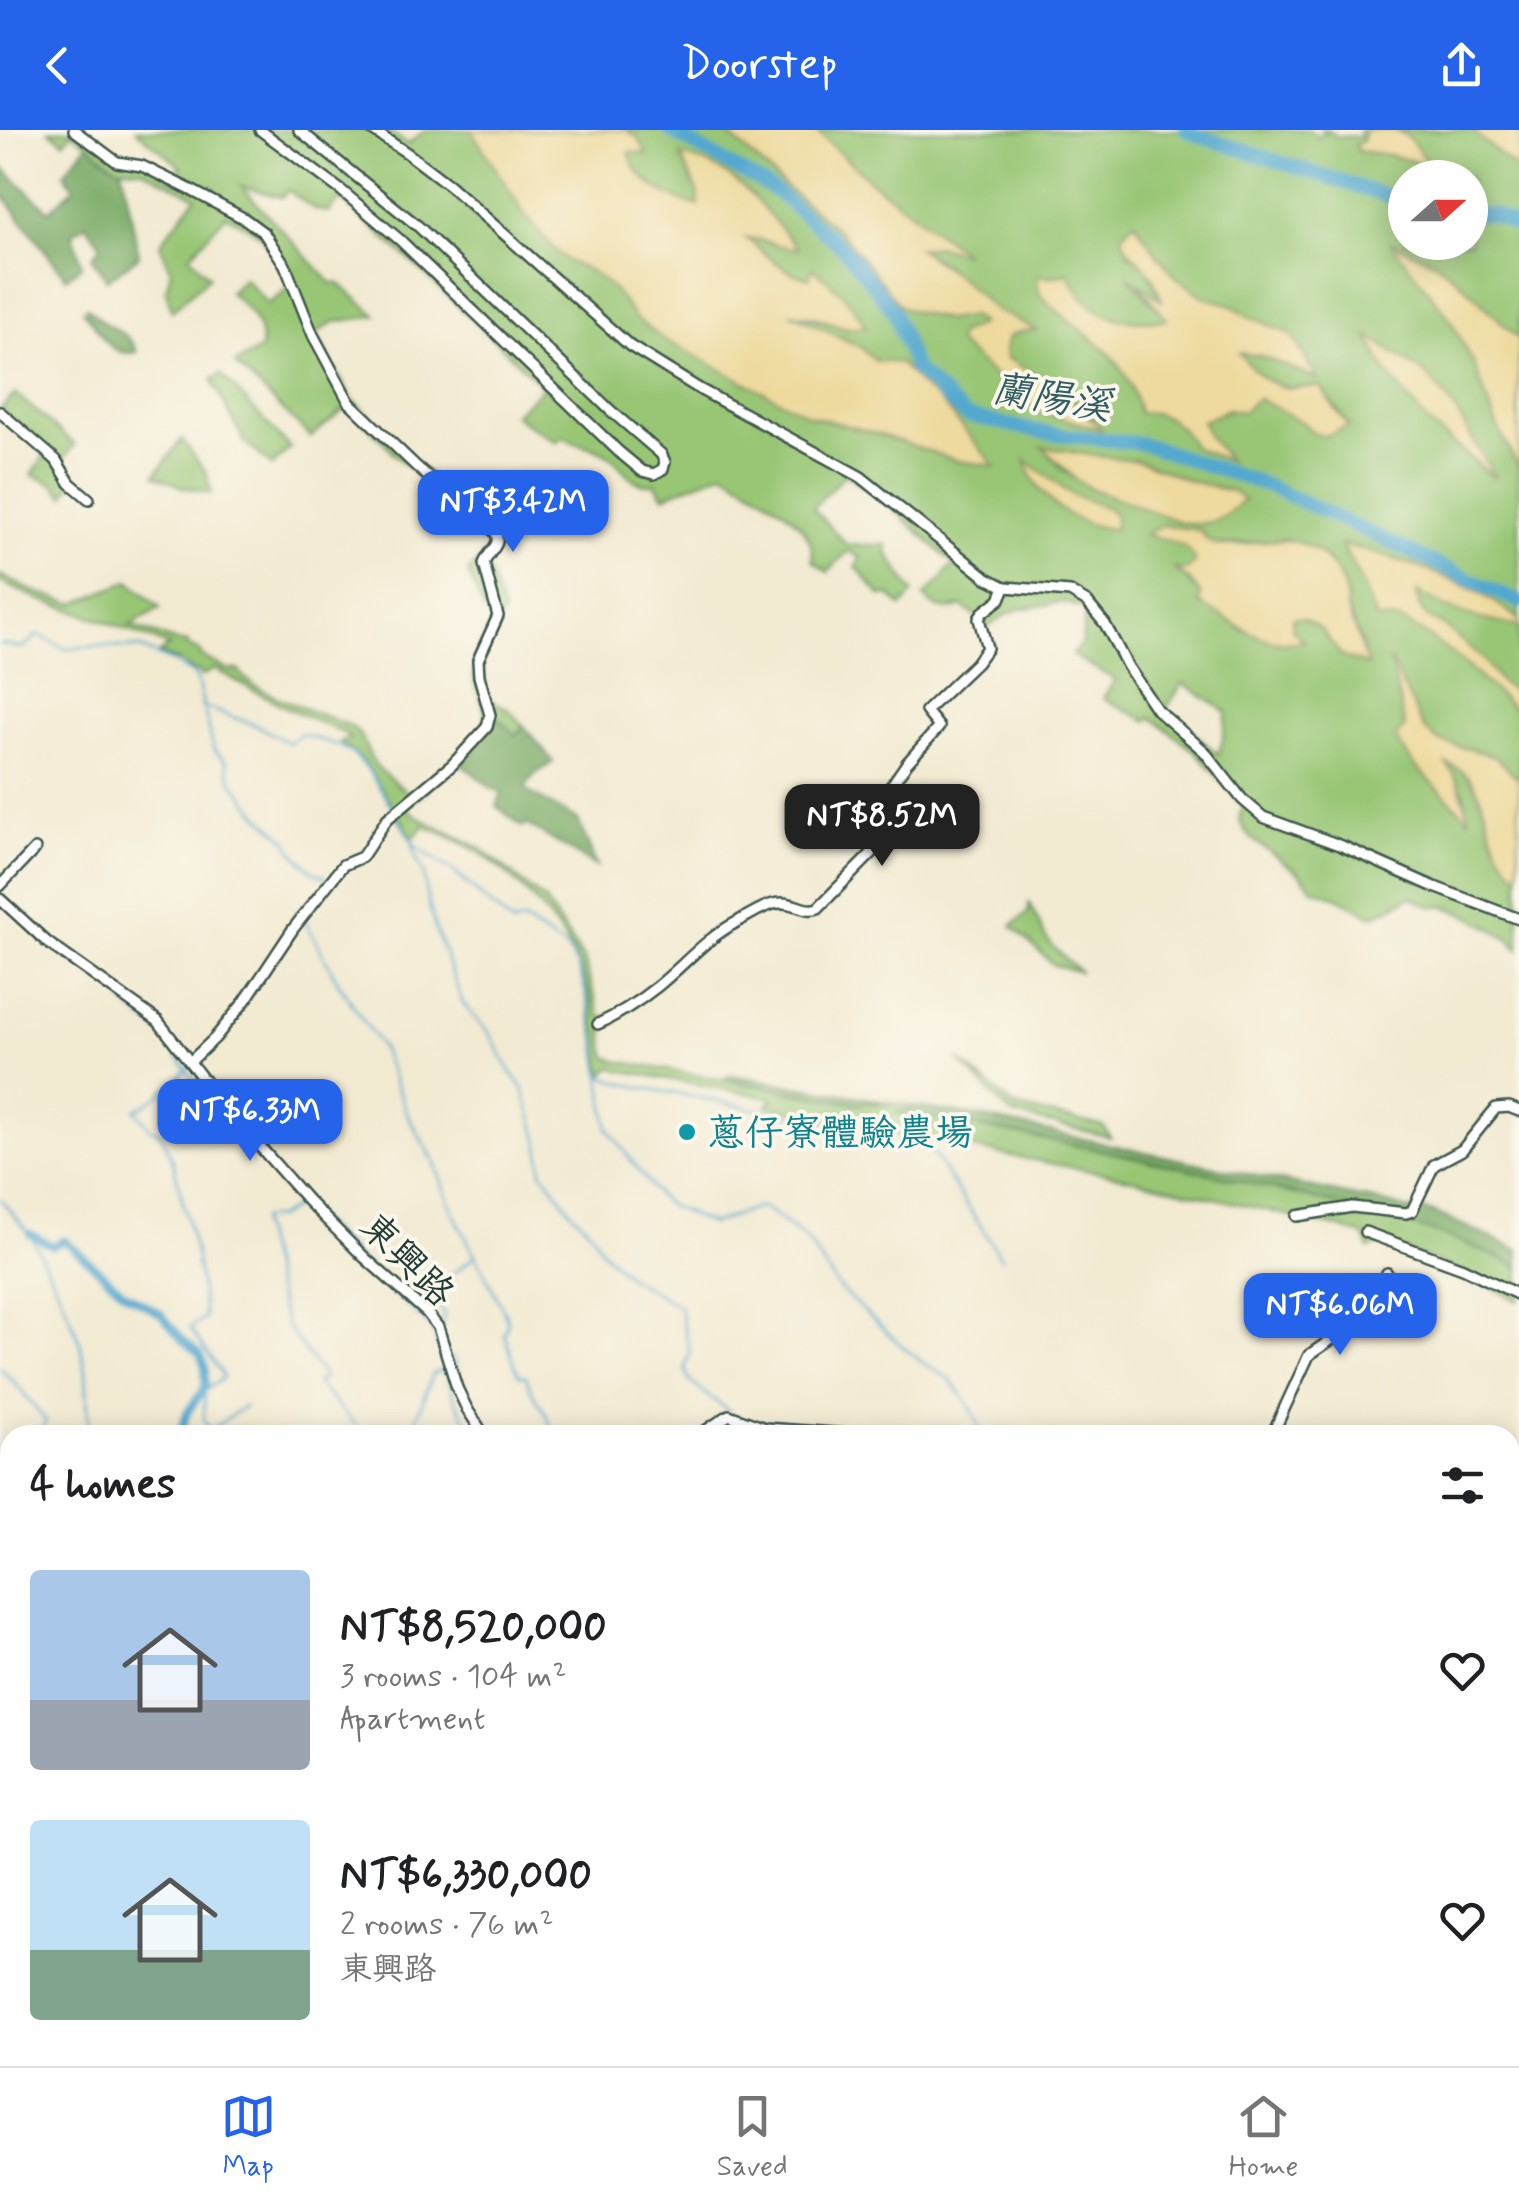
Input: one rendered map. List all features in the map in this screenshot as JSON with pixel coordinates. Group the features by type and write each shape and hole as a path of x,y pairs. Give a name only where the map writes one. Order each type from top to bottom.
{"street":[{"path":"74,130 118,162 142,166 189,188 245,219 270,238 286,264 314,335 349,402 384,438 499,538 484,564 498,616 480,653 478,667 489,723 452,764 387,819 362,857 343,865 293,929 245,1001 191,1061"},
{"path":"260,130 400,240 630,461 654,474 664,469 661,454 418,227 299,130"},
{"path":"372,130 449,186 630,346 860,477 970,566 1006,587 1070,592 1087,602 1105,624 1156,710 1204,751 1242,799 1264,817 1519,919"},
{"path":"0,412 56,460 70,483 88,499"},
{"path":"598,1024 630,1008 732,924 778,903 818,908 874,851 879,843 866,828 866,822 907,763 939,727 926,712 987,648 979,619 1000,599 1006,587"},
{"path":"0,886 35,849"},
{"name":"東興路","path":"0,899 48,943 158,1021 224,1106 308,1201 427,1313 438,1328 457,1388 477,1425"},
{"path":"1297,1216 1352,1206 1412,1211 1434,1164 1462,1150 1496,1108 1519,1111"},
{"path":"1366,1232 1463,1268 1519,1296"},
{"path":"1277,1425 1310,1355 1354,1324 1387,1273"},
{"path":"714,1425 729,1415 757,1425"}],"green space":[{"path":"49,130 83,130 115,157 146,162 173,178 181,167 136,130 386,130 408,144 425,130 471,130 524,213 569,262 591,271 615,291 635,318 808,415 958,461 993,466 939,400 919,384 876,361 860,347 783,310 846,328 813,269 809,278 800,276 744,236 797,248 776,224 682,157 700,206 656,188 632,162 628,151 645,154 638,138 626,130 724,130 850,243 902,308 946,320 972,316 982,324 958,343 1017,396 1041,412 1100,429 1070,398 1006,358 1008,337 1034,329 995,310 944,264 917,247 962,251 869,180 815,130 1310,130 1317,137 1326,133 1319,130 1329,130 1338,137 1360,136 1359,130 1365,130 1358,151 1408,160 1388,160 1388,260 1404,260 1448,316 1473,362 1497,426 1519,468 1519,620 1463,587 1385,556 1342,545 1376,619 1399,620 1419,630 1459,659 1519,713 1519,779 1495,756 1438,741 1423,727 1412,708 1402,710 1405,727 1396,738 1414,765 1468,818 1464,794 1446,763 1465,774 1477,788 1498,847 1519,876 1519,950 1508,938 1447,907 1430,906 1411,897 1370,915 1338,897 1313,889 1300,874 1249,837 1240,822 1244,807 1197,753 1151,717 1147,721 1103,698 1115,680 1072,655 1082,643 1086,609 1064,602 1019,609 982,630 979,619 962,606 946,609 932,605 924,597 954,564 888,504 845,474 813,508 847,545 887,545 888,554 913,593 902,607 890,595 881,596 856,567 860,557 848,551 828,572 813,561 812,546 794,519 724,472 664,496 655,483 632,478 601,451 562,436 557,442 518,418 514,414 544,387 340,199 328,212 314,209 288,190 282,197 241,186 331,283 338,283 377,316 334,322 316,334 351,398 415,463 499,531 505,533 512,526 511,534 488,560 503,613 486,645 482,662 488,698 508,709 524,726 515,736 498,719 459,762 405,808 479,847 545,901 584,960 600,1016 612,1017 604,1031 607,1057 858,1104 916,1107 900,1112 1192,1169 1377,1215 1463,1243 1519,1268 1519,1301 1457,1270 1383,1242 1369,1249 1363,1235 1333,1226 1124,1177 767,1106 774,1098 612,1067 603,1075 585,982 572,952 551,920 510,876 473,849 424,826 413,838 364,762 340,742 350,738 346,734 214,669 203,676 159,654 169,646 0,582 0,575 74,604 129,581 160,608 130,625 188,643 201,656 228,670 239,670 272,695 349,726 358,733 378,768 410,794 453,760 485,722 473,672 477,653 495,617 484,610 468,572 481,562 493,540 393,454 348,406 311,437 235,364 261,349 261,341 252,317 229,292 244,278 268,304 291,286 261,235 226,215 190,256 209,276 172,311 166,290 171,271 160,244 196,197 141,169 116,167 72,132 64,142","holes":["1135,222 1177,278 1206,298 1229,304 1292,335 1316,378 1261,356 1238,352 1277,385 1321,387 1349,426 1315,434 1302,422 1257,398 1202,421 1227,459 1195,448 1169,418 1139,412 1135,392 1111,355 1046,301 1038,276 1067,273 1087,301 1108,316 1168,320 1135,284 1163,303 1145,266 1129,254 1122,234","1370,338 1492,476 1438,432 1406,397","1043,447 1137,460 1193,482 1231,491 1244,500 1180,522 1094,490 1063,470","1162,525 1200,530 1207,541 1218,545 1285,539 1322,554 1342,582 1366,665 1341,656 1322,630 1304,618 1292,617 1293,630 1275,640 1243,630 1200,603 1201,594 1177,570 1188,570 1195,561 1188,550 1148,535","1183,683 1227,712 1218,754 1165,710"]},
{"path":"1399,130 1471,130 1519,171 1519,339 1457,279 1422,260 1488,260 1488,160 1423,160"},
{"path":"88,144 122,169 139,256 107,280 92,257 101,246 86,224 73,233 82,265 66,278 0,191 0,165 49,211 74,188 64,173"},
{"path":"87,307 128,338 137,352 111,347 83,311"},
{"path":"221,374 290,448 272,466 244,441 212,380"},
{"path":"16,394 75,445 62,460 73,483 65,496 52,483 32,475 45,455 1,408"},
{"path":"182,439 207,474 211,493 155,475"},
{"path":"1417,590 1453,609 1519,627 1519,694 1502,684 1481,657 1446,627 1426,616 1419,605"},
{"path":"499,719 515,735 524,726 553,762 534,775 527,791 578,820 597,867 526,824 522,827 497,806 502,793 459,762"},
{"path":"1029,902 1046,938 1080,972 1054,965 1012,926 1029,911"},
{"path":"958,1059 1015,1107 1103,1126 1110,1137 1011,1114"},
{"path":"732,1075 890,1103 858,1104 723,1079"},
{"path":"916,1107 971,1115 1435,1213 1519,1250 1519,1268 1432,1232 1312,1198 1089,1148 895,1113"}],"sand":[{"path":"471,130 626,130 638,138 647,154 629,152 647,181 667,194 699,206 681,157 700,161 733,179 798,249 746,238 792,273 809,278 813,268 845,296 866,326 846,328 790,313 860,347 876,361 900,363 939,400 995,466 958,461 808,415 663,339 635,318 615,291 591,271 569,262 554,249 524,213"},
{"path":"724,130 815,130 869,180 965,253 937,246 918,248 958,276 995,310 1036,330 1008,337 1006,358 1057,387 1103,430 1041,412 1017,396 957,343 959,334 981,324 972,316 946,320 902,308 831,224"},
{"path":"1365,130 1404,134 1425,160 1358,151 1355,145 1362,141"},
{"path":"1471,130 1519,130 1519,171"},
{"path":"1134,221 1177,278 1206,298 1229,304 1292,335 1317,379 1261,356 1239,353 1270,382 1295,388 1321,387 1349,426 1326,436 1315,434 1302,422 1257,398 1243,412 1228,409 1202,421 1209,437 1229,461 1195,448 1169,418 1139,413 1129,382 1116,361 1043,297 1038,283 1038,275 1067,273 1086,301 1108,316 1134,321 1167,320 1127,276 1162,301 1149,273 1123,240 1122,234"},
{"path":"1404,260 1435,262 1519,339 1519,468 1497,426 1473,362 1448,316"},
{"path":"1368,336 1427,375 1454,408 1495,478 1426,421 1386,371"},
{"path":"1042,447 1137,460 1193,482 1231,491 1244,500 1215,521 1180,522 1094,490 1076,480"},
{"path":"1025,460 1072,495 1108,508 1115,516 1115,529 1085,523 1059,508 1039,487"},
{"path":"1162,525 1200,530 1217,545 1281,540 1294,541 1318,552 1342,583 1368,666 1341,656 1322,630 1304,618 1292,618 1293,630 1304,641 1276,642 1249,632 1199,603 1201,594 1173,568 1188,569 1195,561 1192,555 1175,543 1146,534"},
{"path":"1342,544 1458,583 1519,620 1519,627 1477,618 1417,592 1426,616 1446,627 1481,657 1502,684 1519,694 1519,713 1459,659 1419,630 1399,620 1376,619"},
{"path":"1390,659 1423,727 1438,741 1495,756 1519,779 1519,876 1499,850 1482,800 1469,778 1447,764 1458,780 1470,820 1414,765 1395,738 1405,727"}],"waterway":[{"name":"蘭陽溪","path":"668,130 774,190 844,249 893,310 915,369 966,416 1047,433 1144,444 1268,486 1519,602"},
{"name":"蘭陽溪","path":"1186,130 1388,197"},
{"name":"蘭陽溪","path":"1488,214 1519,227"},
{"path":"0,644 22,648 38,635 66,649 140,648 196,676 214,750 226,761 231,780 310,869 328,879"},
{"path":"201,706 258,726 289,743 302,734 340,746 364,765 393,808"},
{"path":"396,815 416,847 453,871 512,924 524,921 567,949 583,982 596,1039 608,1129 658,1196 668,1205 712,1224 759,1207 772,1213 807,1240 839,1288 902,1346 950,1379 979,1425"},
{"path":"413,844 424,873 435,928 463,1004 490,1034 523,1088 539,1141 542,1172 590,1230 602,1251 630,1278 679,1306 690,1352 685,1369 690,1382 729,1411"},
{"path":"305,921 339,984 381,1047 409,1118 434,1161 451,1208 504,1311 508,1323 504,1335 519,1375 526,1376 551,1425"},
{"path":"122,1001 158,1031 209,1099 297,1202 428,1324 455,1400 469,1425"},
{"path":"188,1068 157,1097 135,1110 151,1129 160,1133 173,1161 195,1252 205,1318 190,1328 223,1375 205,1390 206,1425"},
{"path":"603,1076 639,1087 924,1140 1002,1259"},
{"path":"0,1199 30,1234 65,1304 86,1371 89,1425"},
{"path":"297,1203 277,1218 261,1219 277,1294 287,1327 324,1377 316,1383 356,1425"},
{"path":"30,1234 53,1246 64,1240 125,1293 161,1314 200,1354 205,1387 183,1425"},
{"path":"442,1325 444,1316 433,1289 475,1256"},
{"path":"452,1356 464,1391"},
{"path":"0,1368 46,1421 44,1425"},
{"path":"414,1425 432,1374 445,1369"},
{"path":"218,1425 245,1406"}],"place":[{"name":"蔥仔寮體驗農場","path":"687,1132"}]}
